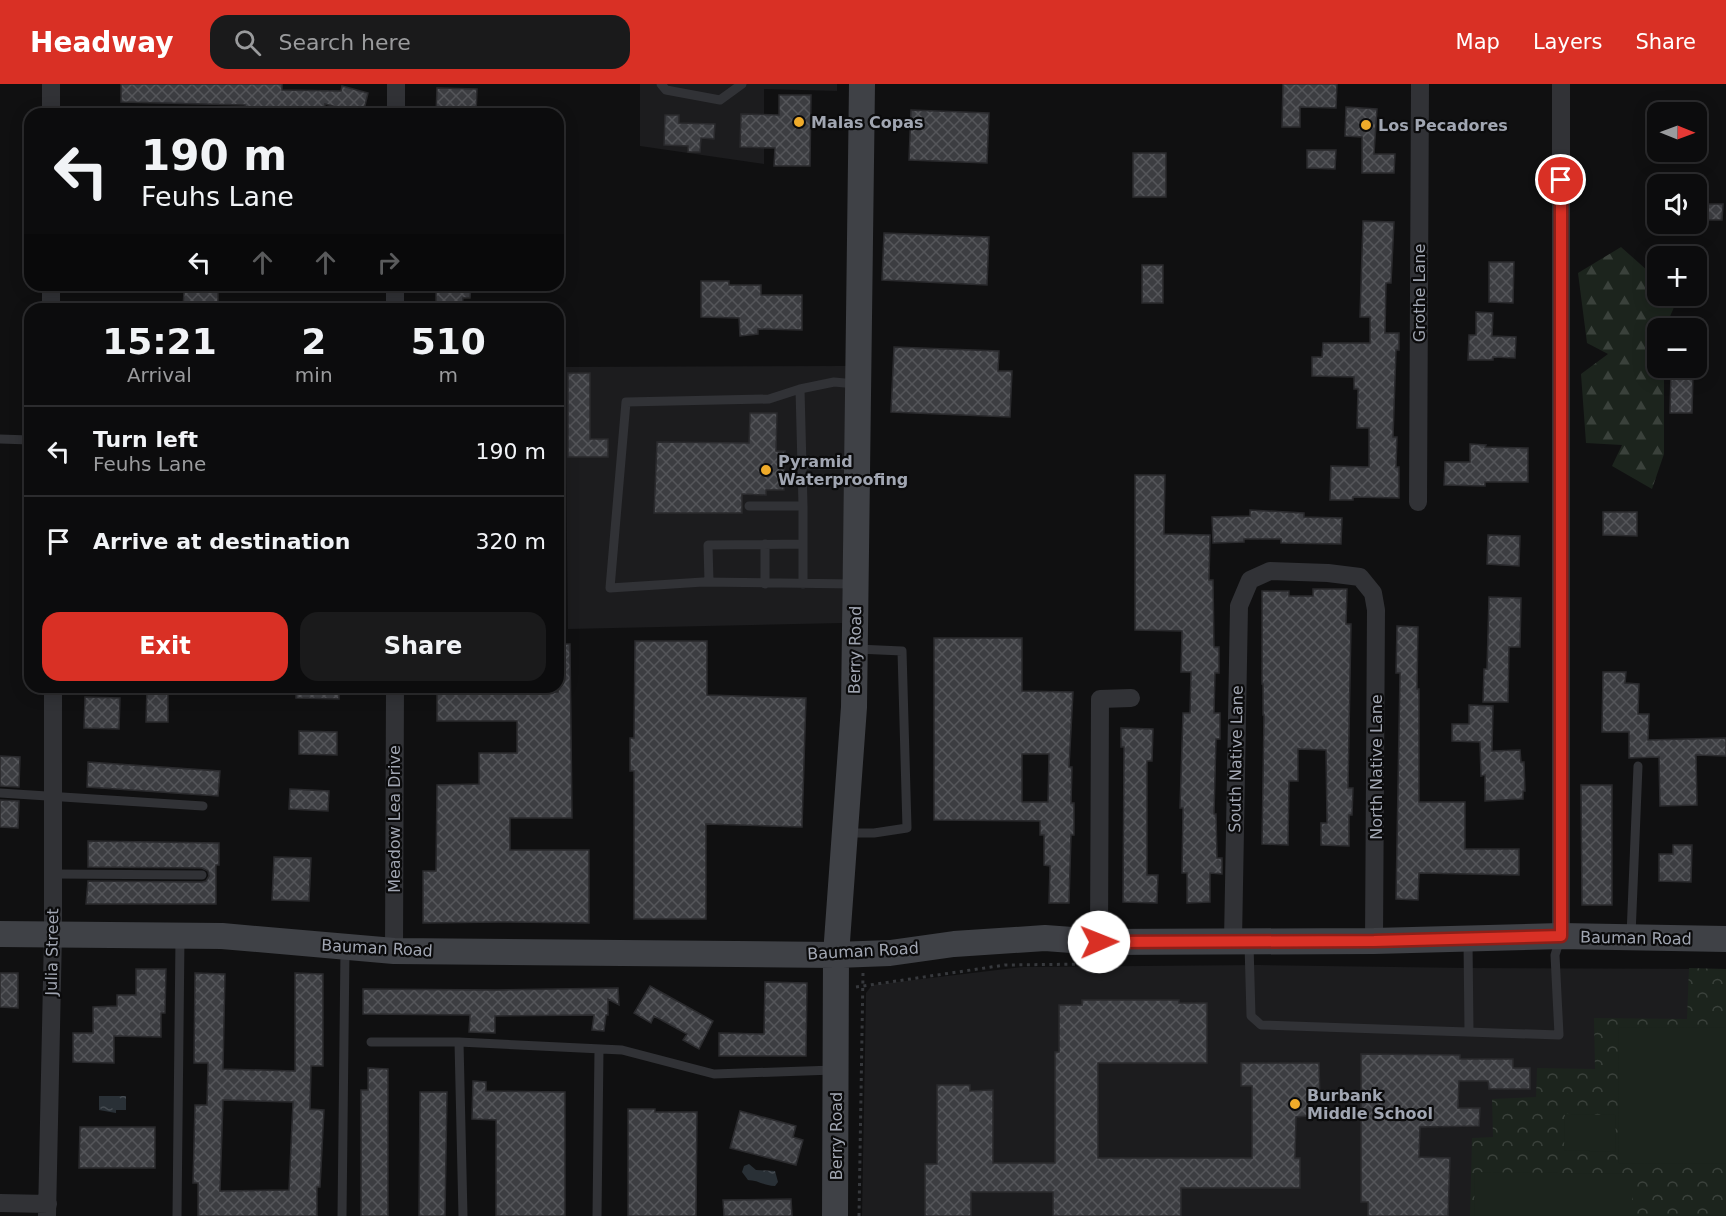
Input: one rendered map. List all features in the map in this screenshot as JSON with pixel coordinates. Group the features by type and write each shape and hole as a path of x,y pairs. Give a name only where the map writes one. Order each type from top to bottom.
{"street":[{"path":"51,84 51,108"},
{"path":"396,84 396,108"},
{"name":"Berry Road","path":"835,1216 836,955 854,707 862,84"},
{"name":"Grothe Lane","path":"1418,502 1420,84"},
{"path":"1561,84 1561,936"},
{"name":"North Native Lane","path":"1250,580 1270,570 1328,573 1360,577 1373,593 1376,610 1374,941"},
{"name":"South Native Lane","path":"1241,941 1234,898 1239,606 1250,580"},
{"name":"Julia Street","path":"47,1210 53,934 52,693"},
{"name":"Meadow Lea Drive","path":"394,693 394,951"},
{"path":"1099,953 1100,699 1131,698"},
{"name":"Bauman Road","path":"0,934 222,936 394,951 836,955 1045,938 1099,953 1241,941 1374,941 1561,936 1726,939"},
{"path":"0,1203 47,1210"}],"lane":[{"path":"661,84 666,90 720,100 742,84"},
{"path":"855,584 709,582 610,588 626,402 769,399 800,389 834,382 859,384"},
{"path":"800,389 803,584"},
{"path":"0,439 24,440"},
{"path":"802,465 857,465"},
{"path":"749,506 803,506"},
{"path":"765,544 765,584"},
{"path":"709,582 708,545 803,544"},
{"path":"845,834 907,828 902,651 855,649"},
{"path":"1631,938 1638,766"},
{"path":"0,793 203,806"},
{"path":"53,874 202,875"},
{"path":"177,1216 180,935"},
{"path":"1241,941 1251,1016 1261,1025 1559,1035 1555,955 1561,936"},
{"path":"1468,939 1469,1031"},
{"path":"342,1216 345,947"},
{"path":"371,1042 459,1042 622,1050 714,1074 836,1070"},
{"path":"459,1042 462,1216"},
{"path":"597,1216 599,1049"}],"path":[{"path":"854,987 1099,953"},
{"path":"859,1216 864,987 862,965"}],"shaded area":[{"path":"640,84 837,84 837,91 764,89 764,164 640,146"},
{"path":"847,366 842,623 568,629 565,367"},
{"name":"Burbank Middle School","path":"1259,965 1726,969 1726,1216 862,1216 866,993 872,985 1023,967"}],"green space":[{"path":"1621,247 1647,270 1647,306 1675,306 1669,318 1647,318 1647,378 1664,378 1664,454 1652,489 1612,466 1622,445 1586,443 1581,374 1608,354 1587,343 1578,273"},
{"path":"1689,968 1726,969 1726,1216 1470,1216 1472,1138 1493,1137 1492,1099 1536,1097 1537,1068 1595,1069 1594,1018 1687,1019"},
{"path":"1619,1027 1726,1028 1726,1164 1618,1163"},
{"path":"1565,1114 1616,1115 1615,1152 1564,1150"},
{"path":"1475,1172 1632,1174 1632,1216 1474,1216"}],"water":[{"path":"99,1096 126,1096 126,1110 116,1110 116,1113 99,1110"},
{"path":"749,1164 756,1170 775,1171 778,1182 775,1186 771,1186 748,1180 742,1172 744,1166"}],"building":[{"path":"121,84 282,84 282,90 341,91 342,86 368,93 364,108 340,108 325,104 325,108 268,108 245,107 245,105 121,102"},
{"path":"1283,84 1337,84 1336,108 1300,107 1300,127 1282,127"},
{"path":"437,88 477,89 476,108 436,108"},
{"name":"Malas Copas","path":"779,95 811,95 810,166 774,166 775,148 740,147 741,114 779,115"},
{"path":"1346,107 1377,109 1374,154 1395,154 1394,173 1362,173 1362,137 1345,136"},
{"path":"911,110 989,113 987,163 909,160"},
{"path":"665,115 679,115 679,123 715,124 714,139 701,138 700,152 688,152 688,146 664,145"},
{"path":"1307,150 1336,150 1335,169 1307,168"},
{"path":"1133,153 1166,153 1166,197 1133,197"},
{"path":"1707,204 1723,204 1722,220 1707,220"},
{"path":"1363,221 1394,222 1391,283 1386,283 1385,333 1399,333 1399,350 1396,350 1393,437 1397,437 1396,467 1399,467 1399,498 1353,497 1353,500 1330,500 1331,466 1369,467 1369,428 1357,428 1358,389 1354,389 1354,377 1312,376 1312,357 1322,357 1323,343 1370,343 1370,317 1360,317"},
{"path":"884,233 989,237 987,285 882,280"},
{"path":"1489,262 1514,262 1513,303 1489,302"},
{"path":"1142,265 1163,265 1163,303 1142,303"},
{"path":"701,281 729,281 729,285 761,285 761,295 802,295 802,330 758,329 758,334 740,336 739,318 701,317"},
{"path":"184,291 218,292 218,303 183,303"},
{"path":"436,291 471,291 470,298 463,298 463,303 436,303"},
{"path":"1476,312 1493,313 1492,336 1516,337 1515,358 1493,357 1493,360 1468,360 1469,335 1476,335"},
{"path":"894,347 999,351 998,371 1012,371 1010,417 891,412"},
{"path":"568,373 590,373 590,439 608,439 608,457 568,457"},
{"path":"1671,378 1693,378 1692,413 1670,413"},
{"path":"750,413 777,413 776,451 785,451 784,490 766,490 766,495 742,494 742,513 654,513 657,442 749,443"},
{"path":"1470,444 1486,445 1485,447 1528,448 1528,482 1485,482 1485,486 1444,485 1445,462 1470,462"},
{"path":"1135,475 1165,475 1164,534 1210,535 1209,580 1213,580 1214,647 1219,647 1219,673 1215,673 1214,713 1220,713 1220,739 1216,739 1214,814 1216,814 1217,858 1222,858 1222,874 1210,873 1210,902 1187,903 1187,873 1182,873 1183,808 1180,808 1183,713 1190,713 1191,672 1181,672 1182,631 1135,630"},
{"path":"1250,510 1304,513 1304,517 1342,518 1341,544 1281,543 1281,539 1244,539 1244,542 1213,543 1212,517 1250,516"},
{"path":"1603,512 1637,512 1637,536 1603,535"},
{"path":"1488,535 1520,536 1519,566 1487,564"},
{"path":"1313,589 1347,589 1346,624 1351,624 1348,788 1353,788 1352,815 1349,815 1349,846 1321,845 1321,823 1327,823 1326,750 1298,749 1298,781 1289,781 1288,845 1262,844 1264,715 1262,591 1289,591 1289,596 1313,596"},
{"path":"1489,597 1521,598 1520,647 1509,647 1508,702 1483,702 1484,669 1487,669"},
{"path":"1397,626 1418,627 1419,802 1465,802 1465,849 1519,849 1519,875 1419,873 1418,900 1396,899 1400,673 1396,673"},
{"path":"934,638 1022,638 1022,691 1073,692 1069,767 1072,767 1071,803 1074,803 1074,835 1071,835 1069,903 1049,903 1050,866 1044,865 1044,835 1040,835 1040,821 934,820","holes":["1022,754 1049,754 1048,802 1022,802"]},
{"path":"635,641 707,641 707,695 806,698 802,827 706,824 706,919 634,919 634,771 630,771 630,738 634,738"},
{"path":"564,644 570,644 572,818 510,818 510,850 589,850 589,923 423,923 423,871 436,871 437,785 479,784 479,753 517,753 517,721 437,721 437,693 564,693"},
{"path":"1603,672 1626,672 1625,683 1639,684 1638,714 1649,714 1648,740 1726,738 1726,756 1696,755 1697,805 1660,806 1659,757 1629,758 1629,732 1602,732"},
{"path":"147,693 168,693 168,722 146,722"},
{"path":"296,693 339,693 339,699 296,698"},
{"path":"85,697 120,698 119,729 84,728"},
{"path":"1469,705 1493,706 1492,751 1520,750 1521,762 1524,762 1523,799 1485,801 1485,775 1481,776 1480,742 1452,741 1452,724 1469,724"},
{"path":"1121,728 1153,729 1152,761 1147,761 1147,875 1158,875 1157,903 1123,902 1124,747 1121,747"},
{"path":"299,731 337,732 337,755 299,754"},
{"path":"0,756 20,757 19,787 0,786"},
{"path":"88,762 220,771 218,796 87,787"},
{"path":"1581,785 1612,785 1612,905 1582,905"},
{"path":"290,789 329,791 328,811 289,809"},
{"path":"0,800 19,801 18,828 0,827"},
{"path":"88,841 219,843 219,865 216,865 216,904 86,904 88,881 202,882 206,881 209,876 208,871 202,868 88,867"},
{"path":"1673,845 1692,845 1691,882 1659,881 1659,854 1673,854"},
{"path":"274,857 311,858 309,901 272,900"},
{"path":"136,969 166,969 165,1013 161,1013 161,1037 114,1036 114,1063 73,1062 73,1033 93,1033 93,1007 117,1006 117,995 136,995"},
{"path":"0,973 18,973 18,1008 0,1007"},
{"path":"195,973 225,974 223,1069 295,1071 295,973 323,974 323,1066 311,1066 310,1109 324,1110 320,1187 317,1187 317,1216 198,1216 198,1183 193,1183 195,1105 207,1105 208,1063 194,1063","holes":["223,1100 293,1102 289,1190 220,1191"]},
{"path":"765,982 807,983 806,1056 719,1056 719,1033 764,1034"},
{"path":"650,986 713,1021 699,1049 683,1040 687,1034 654,1016 651,1023 634,1013"},
{"path":"618,988 619,1005 608,999 608,1015 606,1015 604,1031 592,1030 594,1015 495,1016 495,1033 469,1032 470,1015 363,1014 363,989"},
{"path":"1082,1000 1179,1000 1179,1003 1207,1003 1207,1063 1098,1063 1098,1158 1252,1158 1252,1086 1241,1086 1241,1063 1319,1063 1320,1099 1307,1099 1308,1116 1296,1117 1295,1158 1300,1158 1300,1188 1181,1188 1181,1216 1053,1216 1053,1192 971,1192 971,1216 925,1216 925,1164 937,1164 937,1085 970,1085 970,1091 993,1090 993,1163 1055,1163 1055,1052 1059,1052 1059,1005 1082,1005"},
{"path":"1361,1054 1460,1055 1460,1059 1513,1059 1513,1068 1530,1068 1530,1089 1489,1089 1488,1081 1459,1081 1458,1108 1480,1108 1479,1126 1420,1127 1419,1157 1450,1158 1448,1216 1368,1216 1368,1202 1361,1202"},
{"path":"368,1068 388,1069 388,1216 361,1216 361,1090 368,1090"},
{"path":"473,1081 486,1082 486,1091 565,1092 565,1216 496,1216 496,1120 472,1119"},
{"path":"420,1092 447,1092 445,1216 419,1216"},
{"path":"628,1109 655,1109 655,1112 697,1112 696,1216 628,1216"},
{"path":"740,1111 796,1126 793,1137 803,1140 796,1165 730,1148"},
{"path":"80,1127 155,1127 155,1168 79,1168"},
{"path":"791,1199 792,1216 724,1216 723,1200"}],"place":[{"name":"Malas Copas","path":"799,122"},
{"name":"Los Pecadores","path":"1366,125"},
{"name":"Pyramid Waterproofing","path":"766,470"},
{"name":"Burbank Middle School","path":"1295,1104"}],"route":[{"path":"1099,942 1374,941 1561,936 1561,180"}]}
